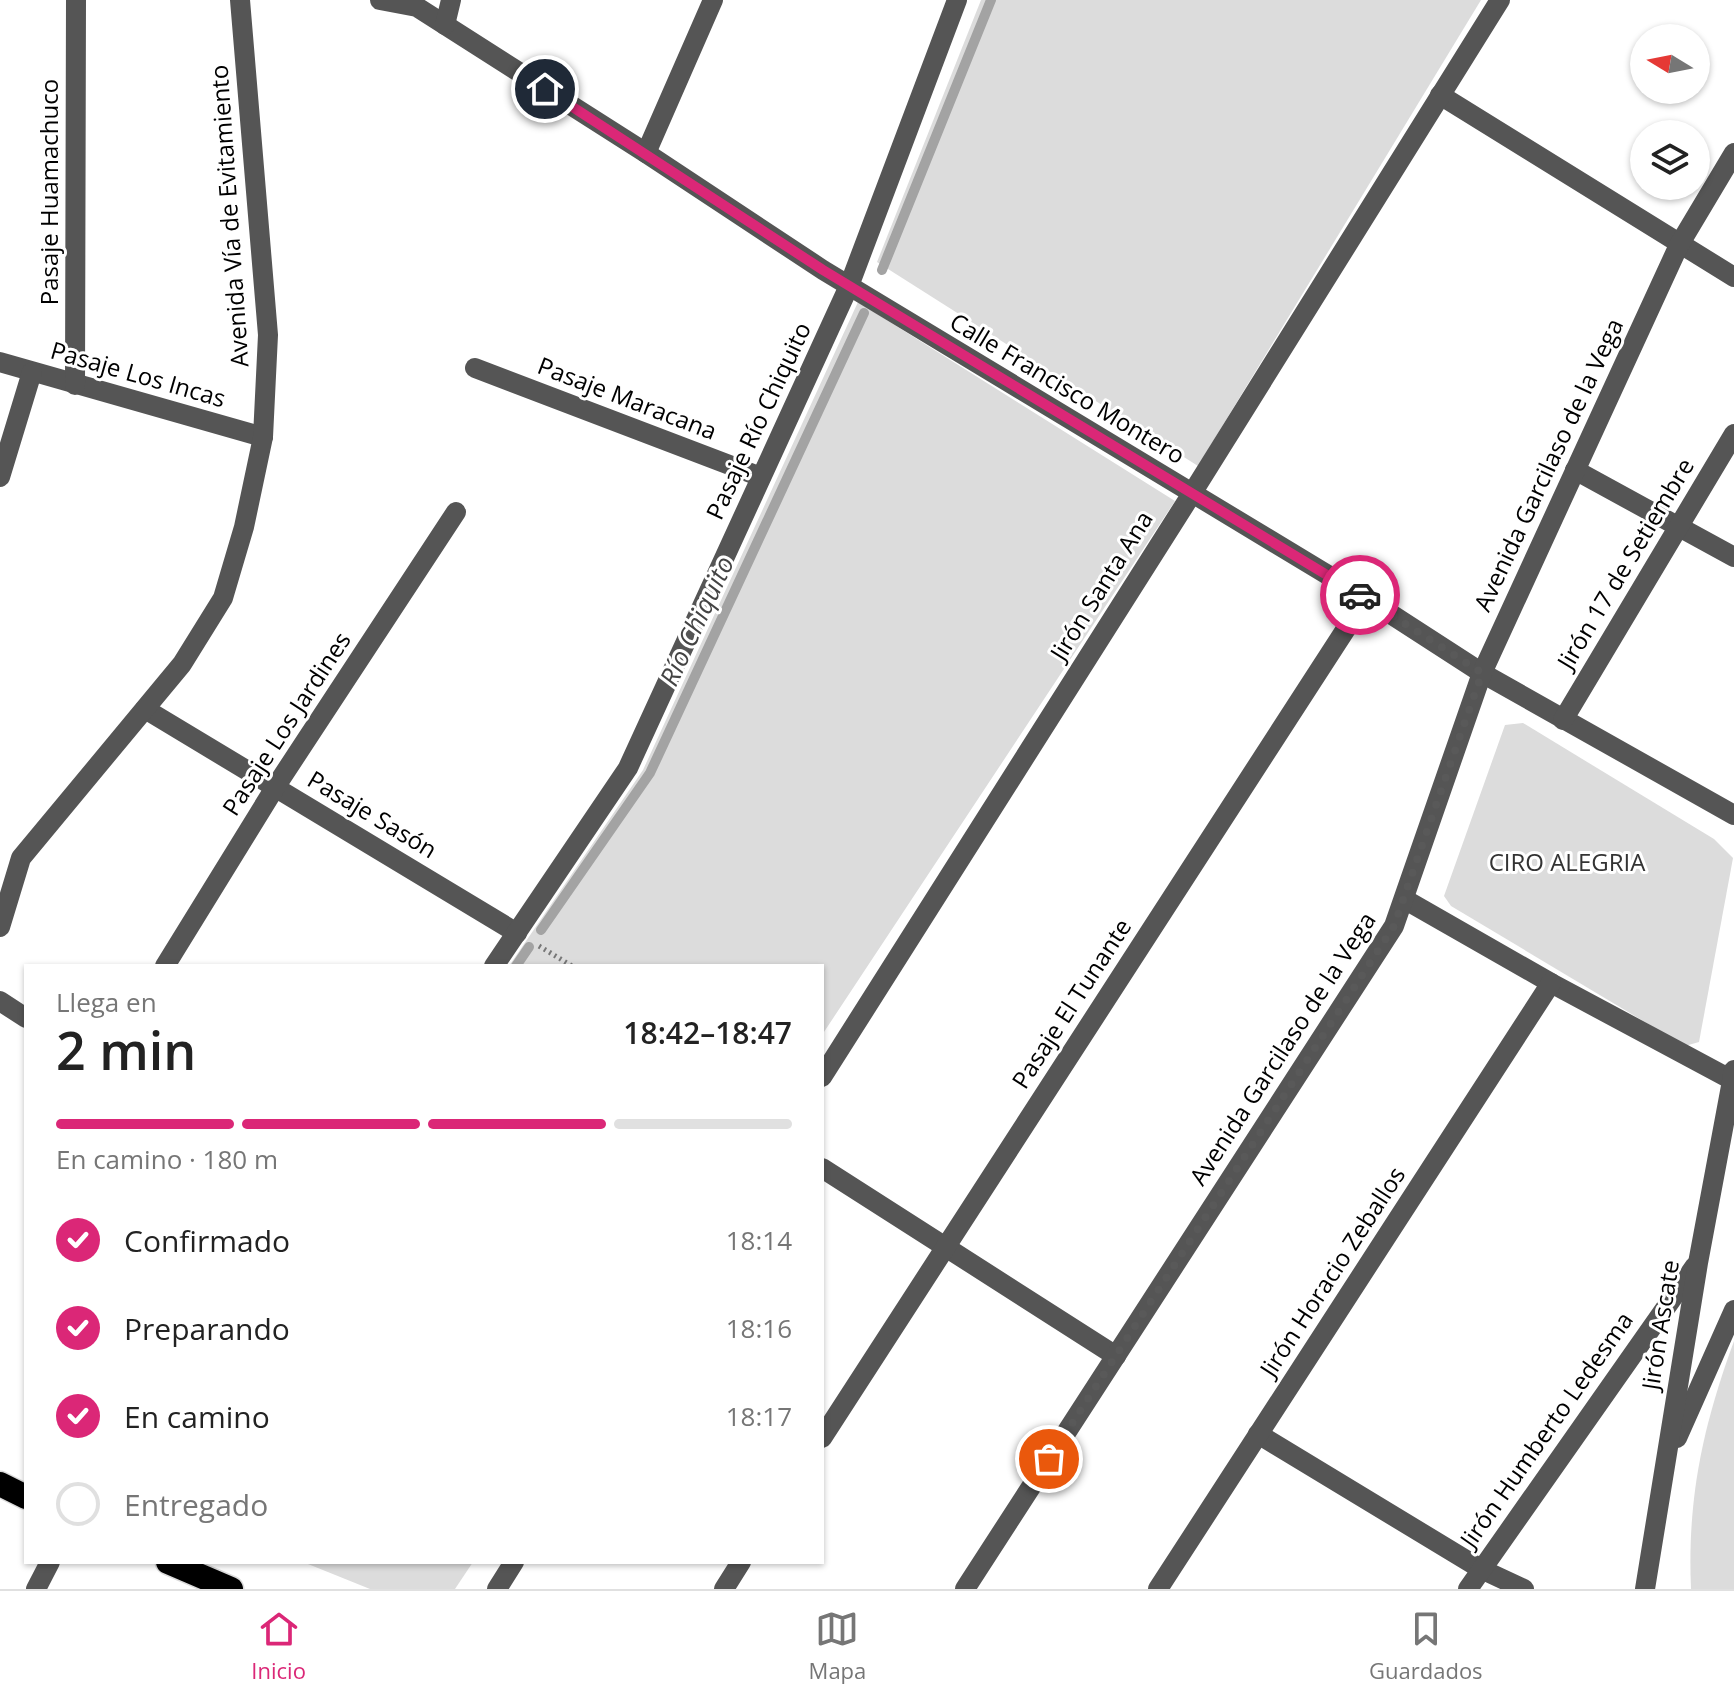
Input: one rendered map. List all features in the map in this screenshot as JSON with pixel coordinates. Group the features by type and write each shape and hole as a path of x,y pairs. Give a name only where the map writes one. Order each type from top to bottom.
{"highway":[{"path":"0,1484 24,1496"},
{"path":"173,1564 231,1589"}],"street":[{"name":"Pasaje Huamachuco","path":"75,385 76,0"},
{"name":"Avenida Vía de Evitamiento","path":"0,927 21,858 182,664 223,598 244,527 263,437 268,335 240,0"},
{"name":"Calle Francisco Montero","path":"380,0 417,7 849,286 1366,598 1482,673 1734,815"},
{"path":"445,25 451,0"},
{"path":"646,153 713,0"},
{"name":"Pasaje Río Chiquito","path":"495,964 628,768 849,286 957,0"},
{"name":"Jirón Santa Ana","path":"824,1074 1500,0"},
{"path":"1440,95 1734,277"},
{"name":"Avenida Garcilaso de la Vega","path":"965,1589 1394,926 1482,673 1679,245 1734,153"},
{"name":"Pasaje Los Incas","path":"0,362 263,437"},
{"name":"Pasaje Maracana","path":"475,368 761,477"},
{"path":"0,477 32,372"},
{"name":"Jirón 17 de Setiembre","path":"1563,720 1734,434"},
{"path":"1575,470 1734,557"},
{"name":"Pasaje Los Jardines","path":"166,964 276,786 456,512"},
{"name":"Pasaje El Tunante","path":"824,1435 1366,598"},
{"name":"Pasaje Sasón","path":"145,709 517,933"},
{"path":"1404,899 1551,983 1733,1075"},
{"name":"Jirón Horacio Zeballos","path":"1158,1589 1551,983"},
{"path":"0,1001 24,1017"},
{"name":"Jirón Ascate","path":"1645,1589 1698,1263 1733,1075"},
{"path":"824,1169 1116,1356"},
{"name":"Jirón Humberto Ledesma","path":"1468,1589 1698,1263"},
{"path":"1665,1464 1734,1310"},
{"path":"1258,1434 1481,1569 1524,1589"},
{"path":"36,1589 49,1564"},
{"path":"497,1589 513,1564"},
{"path":"724,1589 740,1564"}],"path":[{"path":"517,933 569,964"}],"green space":[{"path":"981,0 1481,0 1198,466 877,262"},
{"path":"858,302 1175,501 824,1032 824,964 510,964 643,770"},
{"name":"CIRO ALEGRIA","path":"1523,723 1714,839 1733,858 1699,1042 1685,1046 1451,906 1444,896 1505,725"},
{"path":"1734,1341 1734,1589 1691,1589 1692,1524 1699,1463"},
{"path":"308,1564 472,1564 455,1589 370,1589"}],"waterway":[{"name":"Río Chiquito","path":"882,270 991,0"},
{"name":"Río Chiquito","path":"541,930 650,773 864,313"},
{"name":"Río Chiquito","path":"517,964 529,947"}],"way so far":[{"path":"1049,1459 1394,926 1482,673 1360,595"}],"route":[{"path":"545,89 823,270 1360,595"}]}
